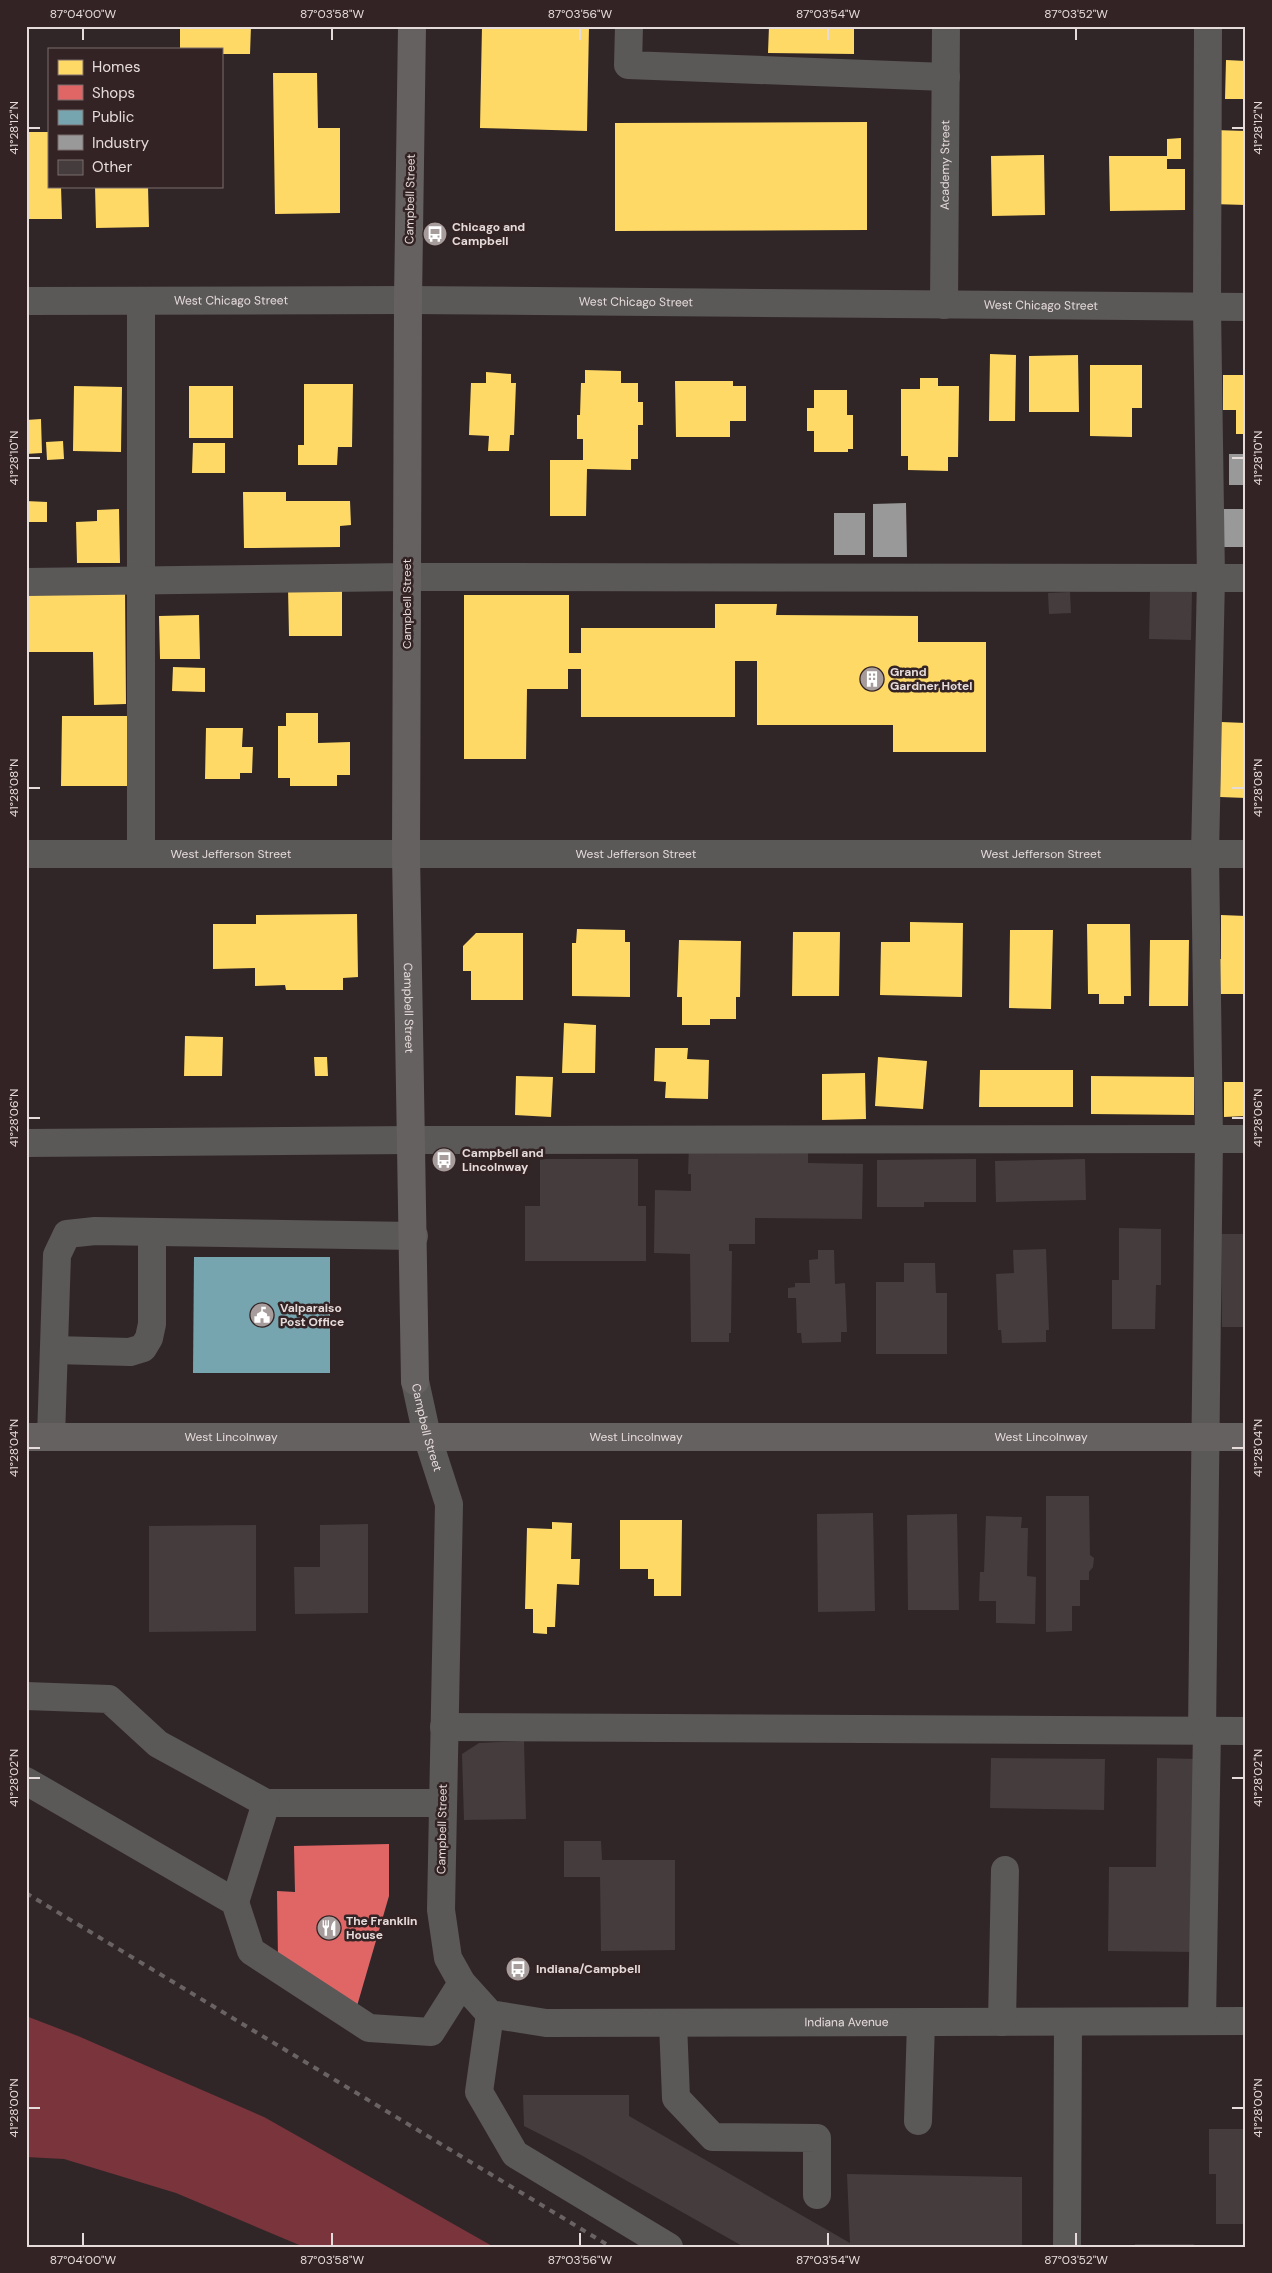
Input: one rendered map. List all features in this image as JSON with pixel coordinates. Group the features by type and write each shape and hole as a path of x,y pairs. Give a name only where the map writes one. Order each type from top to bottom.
{"main road":[{"name":"Campbell Street","path":"412,26 408,300 406,854 415,1382"},
{"name":"West Lincolnway","path":"39,1437 1246,1437"}],"street":[{"path":"629,26 628,65 946,77"},
{"name":"Academy Street","path":"944,305 946,26"},
{"path":"1202,2021 1204,1437 1209,1139 1205,854 1211,578 1207,308 1208,26"},
{"name":"West Chicago Street","path":"26,301 408,300 1246,307"},
{"path":"141,301 141,854"},
{"path":"26,582 407,577 1246,578"},
{"name":"West Jefferson Street","path":"26,854 1246,854"},
{"path":"26,1143 411,1140 1246,1139"},
{"path":"39,1437 54,1350 57,1255 67,1234 95,1231 414,1236"},
{"path":"54,1350 130,1352 144,1348 149,1338 152,1324 152,1232"},
{"name":"Campbell Street","path":"415,1382 427,1436 449,1504 441,1910 448,1958 462,1983"},
{"path":"26,1696 109,1699 158,1744 266,1803 443,1802"},
{"path":"444,1727 1246,1732"},
{"path":"26,1781 235,1902"},
{"path":"266,1803 235,1902 251,1951 369,2028 431,2032 462,1983 490,2014 478,2092 515,2154 669,2247"},
{"path":"1002,2022 1005,1870"},
{"name":"Indiana Avenue","path":"490,2014 546,2023 1246,2021"},
{"path":"918,2122 921,2022"},
{"path":"1067,2247 1068,2022"},
{"path":"673,2023 676,2098 713,2137 817,2138 817,2195"}],"shaded area":[{"path":"26,2016 78,2036 264,2117 494,2247 304,2247 176,2193 64,2159 26,2157"}],"building: Homes":[{"path":"180,26 251,26 250,54 222,54 222,48 180,48"},
{"path":"482,26 589,26 587,131 480,128"},
{"path":"769,26 854,26 854,54 768,53"},
{"path":"1226,60 1246,61 1246,99 1225,99"},
{"path":"273,73 317,73 318,128 340,128 340,213 275,214"},
{"path":"867,122 867,230 615,231 615,123"},
{"path":"1214,130 1246,131 1246,205 1212,204"},
{"path":"26,132 48,132 48,188 61,188 62,219 26,219"},
{"path":"1181,138 1181,159 1167,159 1167,169 1185,169 1185,210 1110,211 1109,156 1167,156 1167,139"},
{"path":"1044,155 1045,215 992,216 991,156"},
{"path":"95,188 148,188 149,227 96,228"},
{"path":"990,354 1016,355 1015,421 989,421"},
{"path":"1078,355 1079,412 1029,412 1029,356"},
{"path":"1090,365 1142,365 1142,408 1132,408 1132,437 1090,436"},
{"path":"585,370 621,371 621,383 638,383 638,402 643,402 643,425 638,425 638,459 631,459 631,470 587,469 586,516 550,516 550,460 583,460 583,439 577,439 577,415 580,415 581,383 585,383"},
{"path":"486,372 511,374 511,383 516,383 514,435 510,435 509,451 488,451 489,436 469,435 471,383 486,383"},
{"path":"1223,375 1246,375 1246,434 1236,434 1236,410 1223,410"},
{"path":"920,378 938,378 938,386 959,386 958,457 948,457 948,471 908,470 908,456 901,456 901,389 920,389"},
{"path":"675,381 733,381 733,386 746,386 746,421 730,421 730,437 676,437"},
{"path":"304,384 353,384 352,447 338,447 337,465 298,465 298,445 304,445"},
{"path":"74,386 122,387 121,452 73,451"},
{"path":"189,386 233,386 233,438 189,438"},
{"path":"814,390 847,390 847,415 853,415 853,449 848,449 848,452 814,452 814,431 807,431 807,408 814,408"},
{"path":"41,419 42,453 26,454 26,420"},
{"path":"63,441 64,459 47,460 46,442"},
{"path":"193,443 225,443 225,473 192,473"},
{"path":"243,492 286,492 286,501 350,501 351,525 340,526 340,547 244,548"},
{"path":"26,501 47,502 47,522 26,522"},
{"path":"119,509 120,563 77,563 76,522 97,521 97,510"},
{"path":"342,586 342,636 289,636 288,587"},
{"path":"26,590 125,590 126,704 94,705 93,652 26,652"},
{"name":"Grand Gardner Hotel","path":"464,595 569,595 569,653 581,653 581,628 715,628 715,604 777,604 776,615 918,616 918,642 986,642 986,752 893,752 893,725 757,725 757,661 735,661 735,717 581,717 581,669 568,669 568,689 527,689 526,759 464,759"},
{"path":"199,615 200,659 160,659 159,616"},
{"path":"173,667 205,668 205,692 172,691"},
{"path":"286,713 318,713 318,743 350,742 350,775 337,775 337,786 290,786 290,778 278,778 278,726 286,726"},
{"path":"62,716 129,716 129,786 61,786"},
{"path":"1221,722 1246,723 1246,798 1220,797"},
{"path":"206,728 243,728 242,747 253,747 252,773 240,773 240,779 205,779"},
{"path":"357,914 358,977 343,978 343,990 286,990 285,985 255,986 255,968 213,969 213,924 256,924 256,915"},
{"path":"1221,915 1246,916 1246,984 1243,984 1243,994 1216,994 1216,959 1221,959"},
{"path":"910,922 963,923 962,997 880,995 881,942 910,942"},
{"path":"1087,924 1130,924 1131,996 1124,996 1124,1004 1099,1004 1099,994 1088,994"},
{"path":"577,929 625,930 625,942 630,942 630,997 572,996 572,943 576,943"},
{"path":"1010,930 1053,930 1051,1009 1009,1008"},
{"path":"793,932 840,932 839,996 792,996"},
{"path":"476,933 523,933 523,1000 471,1000 471,971 463,971 463,946"},
{"path":"679,940 741,941 740,997 736,997 736,1019 710,1019 710,1025 682,1025 682,997 677,997"},
{"path":"1150,940 1189,940 1188,1006 1149,1006"},
{"path":"564,1023 596,1025 595,1073 562,1073"},
{"path":"185,1036 223,1037 222,1076 184,1076"},
{"path":"655,1048 688,1048 687,1059 709,1060 708,1099 665,1098 666,1082 654,1081"},
{"path":"314,1057 327,1057 328,1076 315,1076"},
{"path":"878,1057 927,1061 923,1109 875,1106"},
{"path":"980,1070 1073,1070 1073,1107 979,1107"},
{"path":"865,1073 866,1119 822,1120 822,1074"},
{"path":"516,1076 553,1077 551,1117 515,1115"},
{"path":"1091,1076 1194,1077 1194,1115 1091,1114"},
{"path":"1224,1082 1246,1082 1246,1116 1224,1117"},
{"path":"620,1520 682,1520 681,1596 654,1596 654,1579 648,1579 648,1569 620,1569"},
{"path":"552,1522 572,1523 571,1559 580,1559 579,1585 557,1584 555,1627 547,1627 547,1634 533,1633 533,1609 525,1609 527,1528 552,1529"}],"building: Shops":[{"name":"The Franklin House","path":"389,1844 389,1896 357,2006 278,1960 277,1891 295,1892 294,1846"}],"building: Public":[{"name":"Valparaiso Post Office","path":"194,1257 330,1257 330,1373 193,1373"}],"building: Industry":[{"path":"1229,454 1246,454 1246,485 1229,485"},
{"path":"906,503 907,557 873,557 873,504"},
{"path":"1222,509 1246,509 1246,547 1222,547"},
{"path":"834,513 865,513 865,555 834,555"}],"building: Other":[{"path":"1070,592 1071,613 1049,614 1048,593"},
{"path":"1150,592 1192,592 1191,640 1149,639"},
{"path":"689,1145 808,1152 808,1163 863,1164 862,1219 755,1218 755,1244 729,1244 729,1251 732,1251 731,1333 729,1333 729,1342 691,1342 690,1254 654,1253 655,1190 691,1191 691,1174 688,1174"},
{"path":"540,1159 638,1159 638,1206 646,1206 646,1261 525,1261 525,1206 540,1206"},
{"path":"976,1159 976,1202 924,1202 924,1207 877,1207 877,1160"},
{"path":"1085,1159 1086,1200 996,1202 995,1161"},
{"path":"1119,1228 1161,1229 1161,1285 1156,1285 1155,1329 1112,1329 1112,1280 1119,1280"},
{"path":"1221,1234 1246,1234 1246,1327 1222,1327"},
{"path":"1046,1249 1049,1330 1046,1330 1046,1342 1002,1343 1001,1330 998,1330 996,1274 1014,1273 1013,1250"},
{"path":"818,1250 834,1250 835,1284 845,1283 847,1332 841,1332 841,1342 802,1343 801,1333 797,1333 796,1298 788,1298 788,1288 795,1287 795,1283 810,1283 809,1260 818,1259"},
{"path":"904,1263 935,1263 936,1293 947,1293 947,1354 876,1354 876,1282 904,1282"},
{"path":"1046,1496 1089,1496 1090,1555 1094,1558 1093,1567 1089,1572 1089,1580 1080,1580 1080,1606 1072,1606 1072,1631 1046,1632"},
{"path":"873,1513 875,1611 818,1612 817,1514"},
{"path":"957,1514 959,1610 908,1610 907,1515"},
{"path":"986,1516 1022,1517 1021,1528 1028,1528 1027,1576 1036,1577 1035,1624 996,1623 996,1601 979,1601 980,1572 984,1572"},
{"path":"1244,1519 1246,1519 1246,1702 1243,1702"},
{"path":"368,1524 368,1613 295,1614 294,1567 320,1567 320,1525"},
{"path":"256,1525 256,1631 149,1632 149,1526"},
{"path":"524,1741 526,1819 464,1820 462,1754 479,1743"},
{"path":"991,1758 1105,1759 1104,1810 990,1808"},
{"path":"1157,1758 1196,1759 1195,1952 1108,1951 1109,1867 1156,1867"},
{"path":"564,1841 601,1841 602,1860 675,1860 675,1950 601,1951 600,1877 564,1877"},
{"path":"523,2095 629,2095 629,2116 850,2243 847,2174 1022,2177 1022,2247 744,2247 581,2155 524,2126"},
{"path":"1209,2129 1246,2129 1246,2224 1216,2224 1216,2174 1209,2174"},
{"path":"1135,2244 1194,2244 1194,2247 1135,2247"}],"railway":[{"path":"26,1893 611,2247"}],"place":[{"name":"Chicago and Campbell","path":"435,234"},
{"name":"Grand Gardner Hotel","path":"872,679"},
{"name":"Campbell and Lincolnway","path":"444,1160"},
{"name":"Valparaiso Post Office","path":"262,1315"},
{"name":"The Franklin House","path":"329,1928"},
{"name":"Indiana/Campbell","path":"518,1969"}]}
